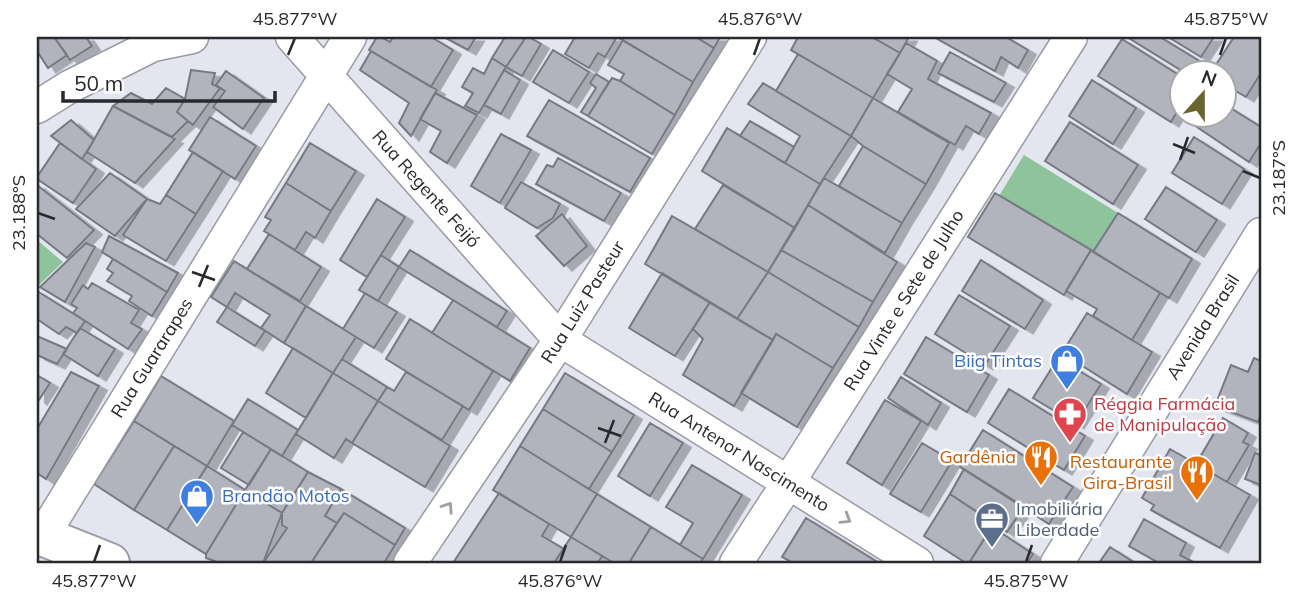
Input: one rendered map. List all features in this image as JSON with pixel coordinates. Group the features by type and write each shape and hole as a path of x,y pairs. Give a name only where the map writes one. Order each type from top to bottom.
{"main road":[{"path":"39,535 110,563"}],"street":[{"path":"37,107 153,46 192,37"},
{"name":"Rua Regente Feijó","path":"292,37 560,340"},
{"name":"Rua Guararapes","path":"39,535 350,37"},
{"name":"Rua Luiz Pasteur","path":"410,563 560,340 750,37"},
{"name":"Rua Vinte e Sete de Julho","path":"736,563 1071,37"},
{"name":"Avenida Brasil","path":"1057,563 1261,234"},
{"name":"Rua Antenor Nascimento","path":"560,340 918,563"}],"green space":[{"path":"1024,155 1118,213 1093,252 999,196"},
{"path":"37,240 63,262 37,287"}],"building":[{"path":"37,37 54,37 67,55 48,68 37,51"},
{"path":"54,37 86,37 92,46 70,60"},
{"path":"377,37 390,42 393,37 431,37 453,50 431,87 369,50"},
{"path":"444,37 476,37 468,50"},
{"path":"505,37 526,37 506,67 492,58"},
{"path":"526,37 541,44 522,76 506,67"},
{"path":"575,37 617,37 605,57 598,53 589,68 565,54"},
{"path":"617,37 696,37 714,48 693,82"},
{"path":"696,37 720,37 714,48"},
{"path":"798,37 872,37 900,53 873,98 791,50"},
{"path":"872,37 909,37 900,53"},
{"path":"934,37 1006,37 1028,50 1018,68 1001,57 995,71"},
{"path":"1127,37 1160,37 1198,60 1168,60 1168,62"},
{"path":"1171,37 1214,37 1201,57"},
{"path":"1234,37 1261,37 1261,73 1246,97 1238,92 1238,60 1219,60"},
{"path":"1122,39 1168,68 1168,120 1098,76"},
{"path":"623,40 693,82 675,115 620,81 624,74 608,65"},
{"path":"906,43 937,61 928,79 991,113 979,134 966,126 955,145 898,112 912,89 887,74"},
{"path":"553,50 589,72 569,103 533,82"},
{"path":"371,51 437,90 411,136 399,123 409,103 360,70"},
{"path":"950,52 1006,83 994,102 938,73"},
{"path":"798,54 873,98 851,136 776,91"},
{"path":"492,58 506,67 479,113 465,106 473,93 462,87 473,68 484,74"},
{"path":"191,70 215,73 212,84 220,88 193,125 177,112 185,99"},
{"path":"504,70 520,80 501,114 484,105"},
{"path":"226,71 264,98 243,129 213,107 225,91 216,85"},
{"path":"596,74 609,82 588,116 581,112 596,88 590,83"},
{"path":"612,78 675,115 652,154 588,116"},
{"path":"1092,80 1136,108 1113,144 1069,116"},
{"path":"763,83 851,136 820,184 785,163 800,136 748,104"},
{"path":"166,88 185,99 177,112 188,121 172,137 113,106 131,93 152,104"},
{"path":"435,93 477,115 447,163 430,152 441,131 420,119"},
{"path":"873,98 949,143 926,184 851,136"},
{"path":"549,100 650,158 630,192 527,136"},
{"path":"113,106 175,139 135,183 87,152"},
{"path":"1238,113 1261,127 1261,143 1249,162 1201,130 1238,130"},
{"path":"210,117 256,146 235,179 189,150"},
{"path":"71,120 94,140 82,159 51,136"},
{"path":"750,121 794,147 785,163 740,136"},
{"path":"1070,122 1138,165 1113,204 1045,161"},
{"path":"727,128 820,184 795,228 702,171"},
{"path":"501,134 531,150 500,203 471,186"},
{"path":"1194,137 1244,169 1222,204 1172,173"},
{"path":"60,143 96,169 73,203 37,179"},
{"path":"310,143 356,171 331,211 286,183"},
{"path":"863,146 926,184 902,223 839,186"},
{"path":"193,152 223,171 196,214 166,195"},
{"path":"558,158 621,193 604,221 536,184 547,165 553,167"},
{"path":"110,173 147,199 115,236 76,209"},
{"path":"824,178 902,223 885,253 808,205"},
{"path":"521,182 560,204 553,218 537,228 505,208"},
{"path":"286,183 331,211 315,238 306,232 295,250 264,231 271,220 265,217"},
{"path":"37,185 94,230 67,258 37,234"},
{"path":"723,185 795,228 768,272 695,229"},
{"path":"1166,187 1217,220 1196,252 1145,219"},
{"path":"995,193 1091,250 1064,295 968,237"},
{"path":"166,195 196,214 166,261 123,235 147,199 160,204"},
{"path":"377,199 405,217 367,277 340,260"},
{"path":"808,205 897,262 873,302 781,250"},
{"path":"1118,213 1192,259 1169,298 1093,252"},
{"path":"562,214 587,246 564,266 536,236"},
{"path":"672,216 768,272 737,319 645,264"},
{"path":"269,234 321,267 300,301 247,269"},
{"path":"109,236 178,273 167,292 102,252"},
{"path":"86,243 95,247 65,302 40,287"},
{"path":"410,250 507,311 497,327 399,267"},
{"path":"781,250 873,302 859,327 768,272"},
{"path":"1091,250 1160,293 1132,340 1093,316 1097,309 1066,291"},
{"path":"381,255 399,267 378,301 359,290"},
{"path":"113,259 167,292 152,316 129,301 132,296 107,281 113,273 107,269"},
{"path":"981,260 1043,300 1025,329 962,291"},
{"path":"234,261 306,306 284,343 261,328 270,315 235,293 227,307 211,297"},
{"path":"768,272 859,327 833,368 776,334 773,340 737,319"},
{"path":"662,273 710,302 675,356 629,328"},
{"path":"92,283 139,310 131,323 142,329 128,349 73,313 77,308 71,304 83,285 88,289"},
{"path":"37,291 85,321 77,333 66,327 59,334 37,319"},
{"path":"365,293 397,312 374,348 343,329"},
{"path":"959,295 1010,326 985,365 935,334"},
{"path":"453,300 530,348 510,381 432,333"},
{"path":"710,302 773,340 734,406 683,375 703,339 693,329"},
{"path":"306,306 356,337 333,373 284,343"},
{"path":"227,307 265,331 255,346 217,322"},
{"path":"1087,313 1152,352 1127,394 1062,353"},
{"path":"410,319 493,371 469,410 386,359"},
{"path":"80,328 115,349 98,376 63,354"},
{"path":"776,334 833,368 797,427 741,393"},
{"path":"37,336 67,349 57,364 37,355"},
{"path":"926,337 989,375 967,412 904,374"},
{"path":"293,348 333,373 306,418 266,393"},
{"name":"Biig Tintas","path":"1058,358 1101,384 1076,424 1033,398"},
{"path":"1254,358 1261,361 1261,415 1258,422 1215,406 1231,365 1248,372"},
{"path":"342,359 387,387 378,401 333,373"},
{"path":"71,372 99,386 46,479 37,473 37,429"},
{"path":"406,372 463,406 442,440 378,401 387,387 394,391"},
{"path":"333,373 378,401 352,443 346,439 334,458 296,434"},
{"path":"565,373 634,415 612,452 543,409"},
{"path":"37,375 50,383 39,400 37,398"},
{"path":"161,376 234,421 207,466 134,421"},
{"path":"901,377 941,403 928,425 888,398"},
{"path":"1009,389 1085,436 1064,470 988,423"},
{"path":"248,399 298,430 282,456 232,425"},
{"path":"885,400 921,421 882,485 847,463"},
{"path":"378,401 450,446 425,487 352,443"},
{"path":"543,409 612,452 589,489 520,446"},
{"path":"1223,418 1248,433 1243,442 1249,445 1227,482 1196,464"},
{"path":"134,421 174,446 134,510 94,484"},
{"path":"650,423 683,443 650,496 618,476"},
{"path":"983,430 1073,487 1049,524 960,467"},
{"path":"243,432 271,449 249,485 221,468"},
{"path":"922,443 952,461 921,512 890,494"},
{"path":"174,446 207,466 167,530 134,510"},
{"path":"520,446 597,494 571,537 493,490"},
{"path":"271,449 308,472 282,513 245,490"},
{"name":"Restaurante Gira-Brasil","path":"1170,449 1250,495 1220,548 1151,510 1154,505 1142,498"},
{"path":"1255,453 1261,455 1261,485 1245,479"},
{"path":"692,465 742,495 703,559 680,545 693,523 666,507"},
{"path":"207,466 245,490 206,554 167,530"},
{"path":"964,469 1024,507 1007,532 950,494"},
{"path":"308,472 341,489 325,516 337,523 311,563 265,563 287,528 282,525 282,513"},
{"path":"341,489 405,528 395,545 344,513 337,523 325,516"},
{"path":"245,490 282,513 263,563 220,563 206,558 206,554"},
{"path":"499,493 549,524 542,536 564,549 554,563 453,563"},
{"path":"597,494 651,527 629,563 614,563 571,537"},
{"path":"950,494 994,523 969,563 924,536"},
{"path":"344,513 395,545 384,563 311,563"},
{"path":"806,518 879,563 793,563 782,557"},
{"path":"1144,519 1186,543 1180,555 1195,563 1156,563 1129,546"},
{"path":"651,527 703,559 700,563 629,563"},
{"path":"992,527 1033,554 1027,563 969,563"},
{"path":"571,537 602,556 598,563 554,563"},
{"path":"1110,547 1135,563 1099,563"}],"place":[{"name":"Biig Tintas","path":"1067,391"},
{"name":"Réggia Farmácia de Manipulação","path":"1070,444"},
{"name":"Gardênia","path":"1041,487"},
{"name":"Restaurante Gira-Brasil","path":"1197,502"},
{"name":"Brandão Motos","path":"197,526"},
{"name":"Imobiliária Liberdade","path":"992,549"}]}
